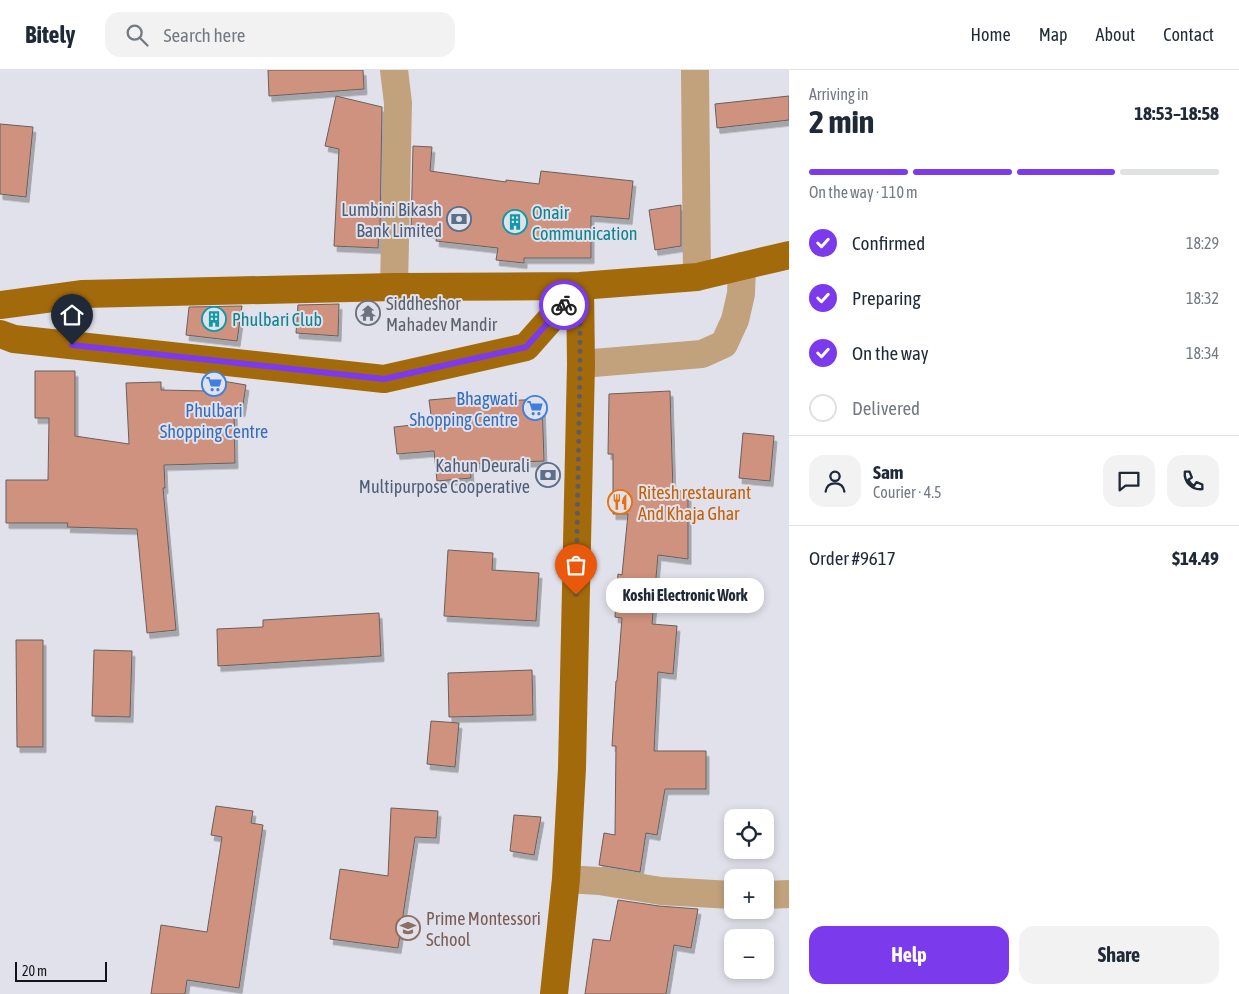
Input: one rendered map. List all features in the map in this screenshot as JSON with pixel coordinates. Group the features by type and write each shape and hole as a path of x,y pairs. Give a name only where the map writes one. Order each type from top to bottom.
{"main road":[{"path":"0,305 83,294 394,287 580,286 697,277 789,256"},
{"path":"554,994 566,879 572,768 580,286"},
{"path":"0,334 14,339 384,379 526,347 580,286"}],"street":[{"path":"394,70 398,103 394,287"},
{"path":"695,70 697,277"},
{"path":"580,364 702,354 724,344 735,320 739,303 742,266"},
{"path":"566,879 599,881 661,891 724,895"},
{"path":"774,895 789,894"}],"building":[{"path":"268,70 363,70 364,89 269,96"},
{"path":"336,96 382,107 378,248 334,246 339,149 325,146"},
{"path":"789,96 789,120 717,128 715,104"},
{"path":"0,124 33,127 26,197 0,194"},
{"path":"413,146 432,147 430,171 506,182 506,180 539,184 541,171 633,181 629,219 591,216 591,258 524,258 524,263 496,260 498,248 436,241 437,233 411,231"},
{"path":"681,205 681,246 655,250 649,210"},
{"path":"339,304 338,336 296,333 298,305"},
{"name":"Phulbari Club","path":"242,306 237,341 186,335 189,307"},
{"path":"35,371 75,371 75,436 129,444 126,383 161,382 161,390 209,391 211,379 246,385 242,411 234,410 235,463 164,465 165,488 163,488 176,630 147,633 137,529 67,527 68,523 6,523 6,480 48,480 49,418 35,418"},
{"path":"670,391 673,491 688,491 688,559 658,555 652,624 677,626 673,674 658,672 654,751 706,751 706,789 665,789 657,835 646,833 640,872 599,865 604,833 615,835 616,746 612,746 622,618 615,617 618,574 622,575 628,514 613,514 613,454 608,454 609,394"},
{"path":"464,397 464,403 542,399 544,461 470,464 471,478 437,481 434,451 397,454 394,427 432,423 429,400"},
{"path":"743,433 774,436 770,481 739,478"},
{"path":"448,550 493,553 492,570 539,573 536,621 444,616"},
{"path":"379,613 381,656 218,666 217,629 263,627 263,620"},
{"path":"16,640 43,640 43,747 17,747"},
{"path":"94,650 132,651 130,717 92,716"},
{"path":"532,670 533,715 449,717 448,673"},
{"path":"431,721 459,723 455,767 427,764"},
{"path":"216,806 253,811 251,823 263,825 239,988 187,980 185,994 151,994 161,925 207,932 222,837 211,835"},
{"path":"391,808 438,811 436,838 415,837 398,948 330,939 340,869 388,876"},
{"path":"514,815 541,817 534,855 510,851"},
{"path":"618,900 698,909 691,948 674,945 666,994 585,994 593,939 610,941"}],"way so far":[{"path":"564,305 580,286 576,595"}],"place":[{"name":"Lumbini Bikash Bank Limited","path":"459,219"},
{"name":"Onair Communication","path":"515,222"},
{"name":"Siddheshor Mahadev Mandir","path":"368,313"},
{"name":"Phulbari Club","path":"214,319"},
{"name":"Phulbari Shopping Centre","path":"214,384"},
{"name":"Bhagwati Shopping Centre","path":"535,408"},
{"name":"Kahun Deurali Multipurpose Cooperative","path":"548,475"},
{"name":"Ritesh restaurant And Khaja Ghar","path":"620,502"},
{"name":"Koshi Electronic Work","path":"576,595"},
{"name":"Prime Montessori School","path":"408,928"}],"route":[{"path":"72,345 384,379 526,347 564,305"}]}
